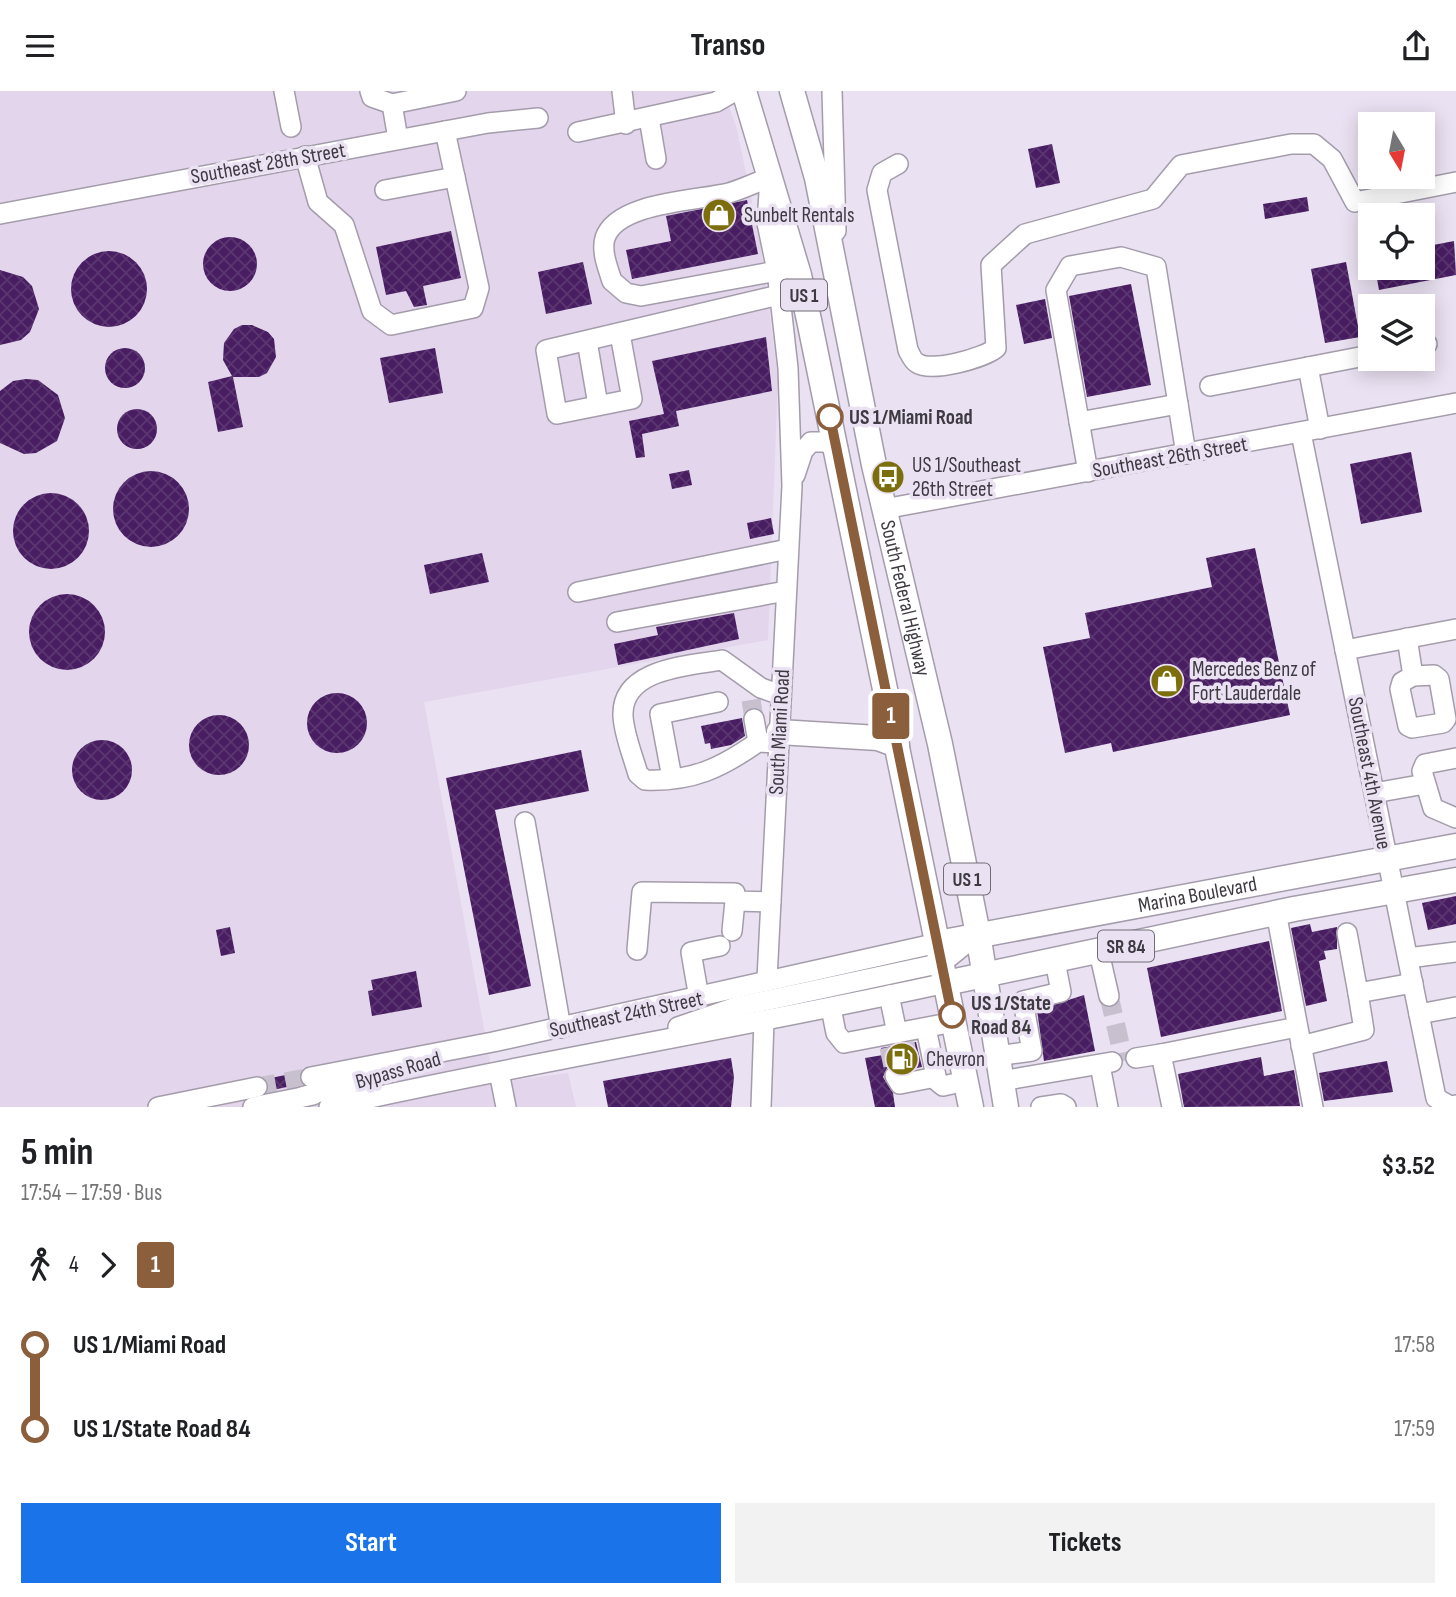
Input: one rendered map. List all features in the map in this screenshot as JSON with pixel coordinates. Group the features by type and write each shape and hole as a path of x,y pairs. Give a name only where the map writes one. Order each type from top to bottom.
{"main road":[{"name":"South Federal Highway","path":"744,91 799,275 838,449 971,1107"},
{"name":"South Federal Highway","path":"792,91 817,179 884,509 931,704 978,935 1006,1107"},
{"path":"838,449 861,487 871,500 884,509"},
{"path":"772,739 878,738 897,745"},
{"name":"Marina Boulevard","path":"942,963 978,935 1456,846"},
{"name":"Marina Boulevard","path":"942,963 984,976 1276,912 1456,880"}],"street":[{"path":"284,91 291,127"},
{"path":"370,91 372,97 391,104 456,91"},
{"path":"622,91 626,124"},
{"path":"578,132 626,124 716,102 735,91"},
{"path":"832,91 838,281"},
{"path":"391,104 398,139"},
{"name":"Southeast 28th Street","path":"0,214 398,139 538,118"},
{"path":"649,118 656,159"},
{"path":"305,156 318,202 344,225 372,311 391,325 473,307 479,288 445,131"},
{"path":"898,164 882,173 877,190 908,350 916,363 929,367 986,356 996,348 991,265 1025,234 1153,199 1181,165 1291,144 1314,144 1332,159 1354,202 1456,182"},
{"path":"385,190 455,177"},
{"path":"770,177 731,192 636,211 612,225 604,240 604,253 612,281 626,293 641,296 777,271"},
{"name":"South Miami Road","path":"767,979 771,902 772,739 781,695 792,486 788,368 777,271 767,223 770,177"},
{"path":"1088,472 1056,290 1070,266 1121,257 1156,267 1186,454"},
{"path":"620,334 632,399 557,414 546,350 779,295"},
{"path":"587,341 598,405"},
{"path":"1210,386 1358,357"},
{"name":"Southeast 4th Avenue","path":"1308,367 1311,431 1345,650 1436,1098 1450,1106"},
{"name":"Southeast 26th Street","path":"884,509 1456,403"},
{"path":"1079,422 1178,404"},
{"name":"South Miami Road","path":"792,486 803,451 811,442 825,442 838,449"},
{"path":"578,592 788,549"},
{"path":"617,622 786,591"},
{"path":"1345,650 1456,629"},
{"path":"1407,638 1413,676"},
{"path":"748,680 753,709 772,739 712,771 645,780 638,774 623,718 624,701 634,687 666,670 722,660 748,680 781,695"},
{"path":"672,778 660,714 718,702"},
{"path":"1456,758 1422,766 1424,783 1433,808 1456,818"},
{"path":"1374,793 1424,783"},
{"path":"525,822 561,1028 575,1034 579,1039 581,1055"},
{"path":"637,950 642,892 735,894 726,938 691,952 699,998"},
{"path":"734,901 771,902"},
{"path":"1276,912 1313,1107"},
{"path":"1136,1058 1364,1030 1347,933"},
{"path":"1099,952 1110,996"},
{"path":"1408,958 1456,952"},
{"path":"998,1056 1032,1051 1023,1002 1061,992 1055,961"},
{"path":"621,1047 736,1007 942,963"},
{"name":"Southeast 24th Street","path":"311,1077 561,1028 699,998 767,979 942,963"},
{"name":"Southeast 24th Street","path":"329,1107 400,1102 442,1081 889,995 942,963"},
{"path":"1358,993 1413,983"},
{"path":"889,995 896,1038"},
{"path":"831,1007 836,1033 844,1043 896,1038 954,1022"},
{"path":"1419,1014 1456,1007"},
{"path":"761,1107 764,1021"},
{"path":"926,1028 936,1077 943,1086 966,1081"},
{"name":"Bypass Road","path":"302,1097 494,1042"},
{"path":"1161,1054 1172,1107"},
{"path":"1001,1081 1106,1064 1108,1107"},
{"path":"906,1077 936,1077"},
{"name":"Bypass Road","path":"252,1098 302,1097 392,1083 442,1081"},
{"path":"501,1082 506,1107"},
{"path":"158,1107 252,1098"},
{"path":"1041,1107 1061,1104 1066,1107"},
{"path":"1450,1106 1456,1105"}],"shaded area":[{"path":"0,91 724,91 737,130 760,241 778,378 768,640 424,702 494,1083 568,1073 576,1107 0,1107"}],"building":[{"path":"1052,144 1060,183 1036,188 1028,149"},
{"path":"1307,197 1309,211 1265,219 1263,204"},
{"path":"747,200 758,254 632,279 626,250 671,241 666,216"},
{"path":"451,231 461,278 423,286 427,305 414,307 406,291 386,295 376,247"},
{"path":"230,237 249,245 257,264 249,283 230,291 211,283 203,264 211,245"},
{"path":"1454,241 1456,275 1435,279 1435,245"},
{"path":"109,251 123,254 136,262 144,275 147,289 144,303 136,316 123,324 109,327 95,324 82,316 74,303 71,289 74,275 82,262 95,254"},
{"path":"583,262 592,304 546,314 538,272"},
{"path":"1346,262 1358,337 1325,343 1311,269"},
{"path":"0,270 23,277 32,286 39,309 30,332 21,340 0,345"},
{"path":"1377,280 1430,280 1379,290"},
{"path":"1131,284 1151,385 1087,397 1069,296"},
{"path":"1045,299 1052,338 1024,344 1016,305"},
{"path":"242,325 252,325 268,332 274,339 276,357 267,373 259,377 233,377 243,427 218,432 208,382 232,376 223,360 224,343 234,329"},
{"path":"766,337 772,391 676,411 679,426 642,434 645,457 636,458 629,421 664,414 652,361"},
{"path":"125,348 139,354 145,368 139,382 125,388 111,382 105,368 111,354"},
{"path":"435,348 443,393 389,403 380,358"},
{"path":"38,380 58,395 65,418 57,441 36,453 24,454 0,443 0,391 13,381"},
{"path":"137,409 151,415 157,429 151,443 137,449 123,443 117,429 123,415"},
{"path":"1411,452 1422,512 1361,524 1350,464"},
{"path":"689,470 692,485 672,489 669,474"},
{"path":"151,471 165,474 178,482 186,495 189,509 186,523 178,536 165,544 151,547 137,544 124,536 116,523 113,509 116,495 124,482 137,474"},
{"path":"51,493 65,496 78,504 86,517 89,531 86,545 78,558 65,566 51,569 37,566 24,558 16,545 13,531 16,517 24,504 37,496"},
{"path":"771,518 774,534 750,539 747,523"},
{"name":"Mercedes Benz of Fort Lauderdale","path":"1255,548 1290,715 1113,752 1111,743 1065,753 1043,647 1090,638 1085,613 1212,587 1206,558"},
{"path":"482,553 489,582 430,594 424,565"},
{"path":"67,594 81,597 94,605 102,618 105,632 102,646 94,659 81,667 67,670 53,667 40,659 32,646 29,632 32,618 40,605 53,597"},
{"path":"734,613 739,639 618,665 614,644 658,635 656,627"},
{"path":"331,693 343,693 362,706 367,723 365,735 354,748 343,753 331,753 312,740 307,729 307,717 320,698"},
{"path":"213,715 225,715 244,728 249,745 247,757 236,770 225,775 213,775 194,762 189,751 189,739 202,720"},
{"path":"742,718 745,736 731,745 711,749 710,743 705,744 701,726"},
{"path":"96,740 108,740 127,753 132,770 130,782 119,795 108,800 96,800 77,787 72,776 72,764 85,745"},
{"path":"581,750 589,791 495,810 531,986 489,995 446,778"},
{"path":"1456,896 1456,924 1428,930 1422,903"},
{"path":"1310,924 1312,932 1337,927 1337,949 1324,951 1326,959 1319,961 1327,1001 1306,1006 1291,928"},
{"path":"230,927 235,953 221,956 216,930"},
{"path":"1269,941 1282,1011 1161,1037 1147,968"},
{"path":"416,971 422,1007 372,1016 368,991 373,990 371,980"},
{"path":"1084,995 1095,1051 1044,1061 1037,1010"},
{"path":"916,1042 922,1067 906,1070 900,1065 888,1066 883,1077 893,1093 895,1107 875,1107 865,1058 883,1055 881,1048"},
{"path":"1261,1057 1264,1076 1294,1070 1300,1106 1184,1107 1178,1074"},
{"path":"731,1058 734,1077 731,1107 608,1107 603,1081"},
{"path":"1387,1061 1393,1092 1324,1101 1319,1073"},
{"path":"300,1072 301,1084 268,1091 266,1079"}],"tunnel":[{"path":"751,700 754,719"},
{"path":"1109,996 1124,1061"},
{"path":"905,1043 911,1073"},
{"path":"889,1047 895,1076"},
{"path":"257,1087 311,1077"}],"bus line":[{"name":"1","path":"830,417 952,1015"}],"place":[{"name":"Sunbelt Rentals","path":"719,215"},
{"name":"US 1/Miami Road","path":"830,417"},
{"name":"US 1/Southeast 26th Street","path":"888,477"},
{"name":"Mercedes Benz of Fort Lauderdale","path":"1167,681"},
{"name":"US 1/State Road 84","path":"952,1015"},
{"name":"Chevron","path":"902,1059"}]}
